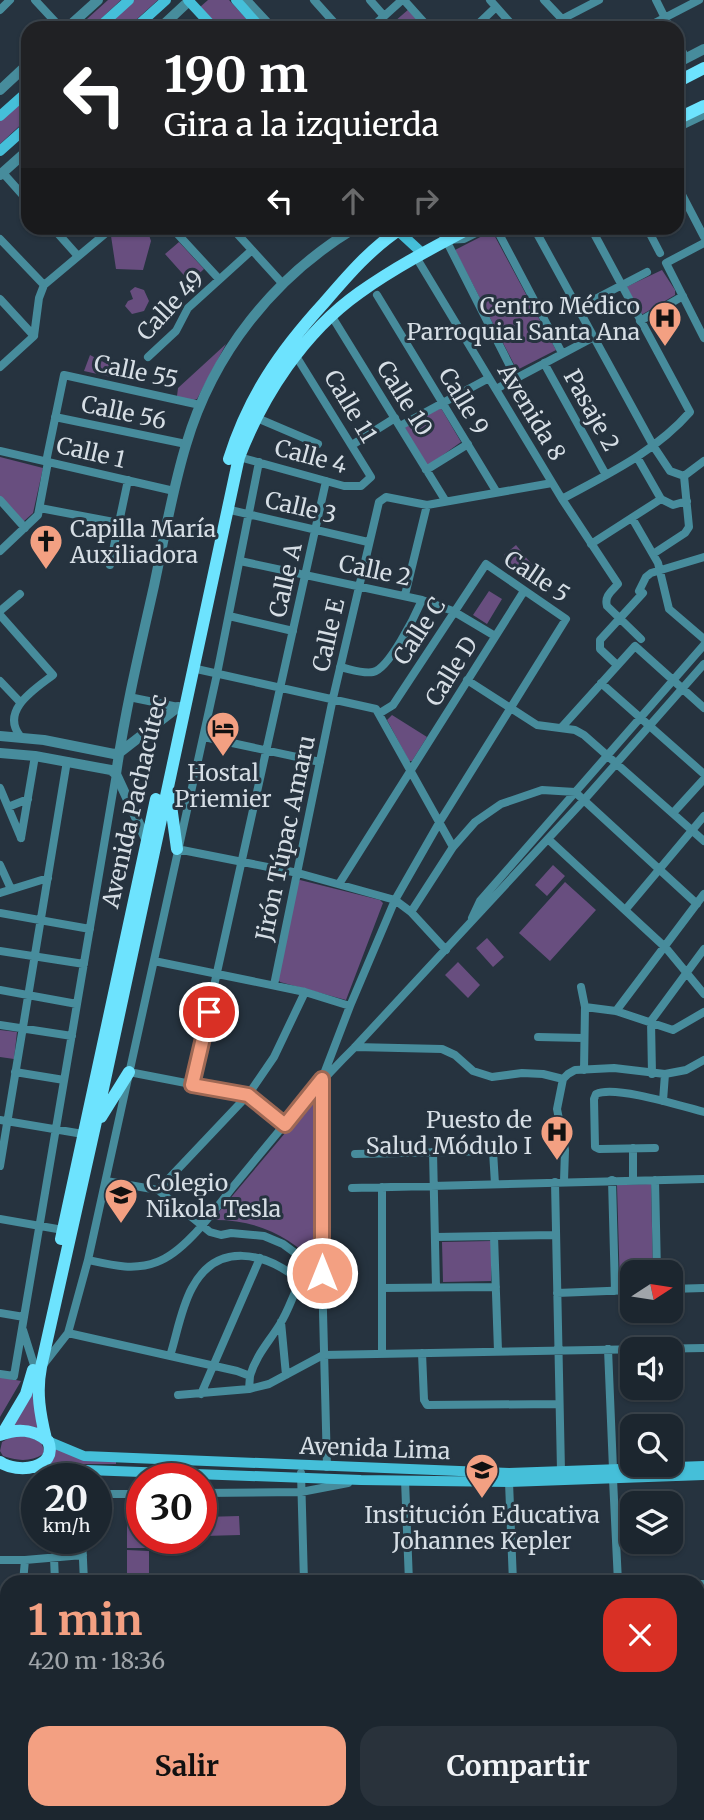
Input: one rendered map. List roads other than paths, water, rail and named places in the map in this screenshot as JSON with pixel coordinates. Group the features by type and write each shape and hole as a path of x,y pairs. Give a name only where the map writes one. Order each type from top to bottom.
{"main road":[{"path":"106,21 129,0"},
{"path":"143,21 166,0"},
{"path":"189,0 208,21"},
{"path":"236,0 255,21"},
{"path":"684,78 704,68"},
{"path":"0,116 21,97"},
{"path":"684,118 703,114"},
{"path":"0,151 21,132"},
{"name":"Avenida Pachacútec","path":"2,1434 26,1394 37,1366 95,1126 168,781 222,486 230,458 247,413 288,343 353,270 390,235"},
{"path":"403,235 419,255"},
{"path":"444,235 446,240"},
{"name":"Avenida Pachacútec","path":"47,1440 38,1401 37,1366 63,1230 146,839 192,668 239,457 269,396 296,356 331,315 359,293 456,235"},
{"path":"168,781 177,849"},
{"path":"95,1126 129,1072"},
{"path":"2,1434 24,1430 47,1440 50,1451 44,1463"},
{"name":"Avenida Lima","path":"47,1440 84,1456 301,1472 361,1480 509,1482 704,1466"},
{"path":"2,1465 21,1467"},
{"name":"Avenida Lima","path":"112,1474 301,1472 327,1467 509,1473 561,1471 704,1475"}],"street":[{"path":"0,10 10,0"},
{"path":"35,0 54,21"},
{"path":"75,21 98,0"},
{"path":"167,21 189,0"},
{"path":"247,0 266,21"},
{"path":"314,0 333,21"},
{"path":"370,0 384,16"},
{"path":"379,21 403,0 422,21"},
{"path":"490,0 509,21"},
{"path":"544,0 562,19"},
{"path":"558,21 599,0"},
{"path":"656,0 666,21"},
{"path":"659,21 699,0"},
{"path":"481,21 496,7"},
{"path":"684,59 704,49"},
{"path":"0,89 21,70"},
{"path":"684,124 703,114"},
{"path":"21,156 1,174 21,194"},
{"path":"684,198 704,237"},
{"path":"58,235 77,255"},
{"path":"1,365 34,336 37,304 44,285 103,235"},
{"path":"178,235 219,279"},
{"path":"238,235 282,283"},
{"name":"Avenida Pachacútec","path":"0,1374 14,1376 129,697 186,444 200,405 247,323 282,283 323,247 343,235"},
{"name":"Avenida Pachacútec","path":"446,240 464,239 472,235"},
{"path":"500,235 562,354"},
{"path":"538,235 654,447 670,471 684,476"},
{"path":"562,499 654,447 690,412 595,235"},
{"path":"651,235 660,253"},
{"path":"0,239 44,285"},
{"path":"446,240 516,378"},
{"path":"704,243 666,263 704,338"},
{"name":"Calle 49","path":"148,357 176,331 188,308 252,250"},
{"name":"Avenida 8","path":"419,255 552,483 618,584 606,601 607,606 620,619"},
{"path":"578,308 647,272"},
{"name":"Calle 9","path":"377,295 496,491"},
{"path":"640,321 683,296"},
{"path":"0,299 34,336"},
{"name":"Calle 10","path":"331,315 445,500"},
{"path":"496,389 594,337"},
{"name":"Calle 11","path":"296,356 371,477"},
{"name":"Pasaje 2","path":"544,363 606,475"},
{"name":"Calle 55","path":"55,417 64,375 200,405"},
{"path":"352,444 443,403 489,378"},
{"path":"0,551 34,520 40,508 55,417"},
{"name":"Calle 56","path":"55,417 186,444"},
{"path":"257,418 318,444"},
{"path":"426,470 468,444"},
{"name":"Calle 1","path":"0,451 174,491"},
{"name":"Calle 4","path":"239,457 355,487 362,486 371,477"},
{"path":"637,457 661,499 673,505 687,501"},
{"path":"684,476 704,461"},
{"name":"Avenida Pachacútec","path":"37,1366 57,1350 68,1334 88,1261 177,849 218,674 259,462"},
{"path":"653,554 685,533 689,527 684,476"},
{"path":"110,565 128,480"},
{"name":"Calle A","path":"192,1085 326,481"},
{"path":"405,595 426,505 552,483"},
{"name":"Calle E","path":"333,698 380,499 386,497 426,505"},
{"path":"591,544 661,499"},
{"path":"0,500 25,528"},
{"path":"40,508 119,523"},
{"name":"Calle 3","path":"226,509 369,542"},
{"path":"632,518 660,570 669,609 704,639"},
{"path":"617,665 599,645 641,592 646,577 704,557"},
{"name":"Calle 2","path":"240,561 405,595 453,611 495,636"},
{"name":"Calle 5","path":"486,565 566,619 511,709"},
{"name":"Calle C","path":"380,713 393,705 486,565"},
{"name":"Calle D","path":"339,884 524,591"},
{"path":"20,594 0,613 52,675 20,702 13,720 20,736"},
{"path":"340,667 369,673 383,667 414,618 422,600"},
{"path":"229,615 293,631"},
{"path":"620,619 673,680 704,708"},
{"path":"561,728 638,642"},
{"path":"460,934 472,919 480,901 704,645"},
{"path":"88,1261 128,1268 157,1262 171,1255 201,1226 322,1079 446,950 704,664"},
{"path":"192,668 371,706 380,713 453,847"},
{"path":"467,680 537,724 575,730 584,735 704,841"},
{"path":"0,681 20,702"},
{"path":"601,683 704,777 673,813"},
{"path":"129,697 181,707"},
{"name":"Jirón Túpac Amaru","path":"274,985 333,698"},
{"path":"0,736 20,736 114,754 181,707"},
{"path":"327,1467 323,1355 322,1079 349,1006 394,900 511,709"},
{"path":"204,737 320,762"},
{"path":"0,753 35,756 111,770 116,774 146,839"},
{"path":"0,788 21,838 35,756"},
{"path":"0,1166 4,1121 23,1028 67,761"},
{"path":"411,912 453,847 492,808 542,790 575,792 697,904"},
{"path":"8,807 28,799"},
{"path":"626,909 704,816"},
{"path":"548,839 666,948 704,994"},
{"path":"177,849 298,873 394,900 411,912 446,950"},
{"path":"0,865 11,889"},
{"path":"0,893 48,878"},
{"path":"616,1011 704,894"},
{"path":"0,913 90,929"},
{"path":"652,1074 651,1021 704,949"},
{"path":"0,951 84,964"},
{"path":"154,961 305,992 349,1006"},
{"path":"581,987 584,1007 584,1070"},
{"path":"0,990 77,1004"},
{"path":"158,1190 248,1095 274,1057 305,992"},
{"path":"584,1007 616,1011 673,1030 704,1012"},
{"path":"0,1025 72,1036"},
{"path":"538,1037 583,1038"},
{"path":"355,1047 442,1049 455,1055 473,1071 485,1076 522,1073 563,1079"},
{"path":"561,1471 556,1235 559,1182 565,1150 557,1109 563,1079 575,1070 614,1068 665,1074 686,1070 704,1060"},
{"path":"15,1072 64,1080"},
{"path":"129,1072 248,1095 285,1125"},
{"path":"663,1101 665,1074"},
{"path":"654,1148 595,1147 596,1094 619,1093 704,1112"},
{"path":"4,1121 83,1134"},
{"path":"633,1148 633,1180"},
{"path":"355,1154 493,1151 495,1184"},
{"path":"433,1152 436,1287"},
{"path":"352,1188 704,1179"},
{"path":"655,1180 657,1260"},
{"path":"106,1181 158,1190 210,1232 221,1235 231,1233 264,1236 283,1244 322,1273"},
{"path":"612,1181 615,1291"},
{"path":"382,1187 382,1354"},
{"path":"0,1219 63,1230"},
{"path":"435,1237 556,1235"},
{"path":"494,1236 498,1352"},
{"path":"170,1356 191,1290 209,1266 235,1256 260,1258 283,1266 299,1280"},
{"path":"201,1394 260,1258"},
{"path":"249,1389 254,1361 281,1322 299,1280 312,1265"},
{"path":"382,1288 496,1287"},
{"path":"683,1289 704,1288"},
{"path":"557,1293 620,1291"},
{"path":"0,1313 24,1317"},
{"path":"281,1322 286,1375"},
{"path":"22,1328 37,1366"},
{"path":"68,1334 214,1365 250,1376"},
{"path":"178,1395 249,1389 276,1381 323,1355 704,1348"},
{"path":"608,1349 618,1575"},
{"path":"422,1353 424,1400 427,1405 559,1404"},
{"path":"301,1472 304,1575"},
{"name":"Avenida Lima","path":"217,1493 301,1493 361,1480"},
{"path":"405,1480 409,1575"},
{"path":"509,1482 513,1575"},
{"path":"0,1559 25,1560 83,1555 84,1575"},
{"path":"54,1558 55,1575"},
{"path":"24,1575 25,1560"}],"place":[{"name":"Centro Médico Parroquial Santa Ana","path":"665,348"},
{"name":"Capilla María Auxiliadora","path":"46,571"},
{"name":"Hostal Priemier","path":"223,758"},
{"name":"Puesto de Salud Módulo I","path":"557,1162"},
{"name":"Colegio Nikola Tesla","path":"121,1225"},
{"name":"Institución Educativa Johannes Kepler","path":"482,1500"}]}
